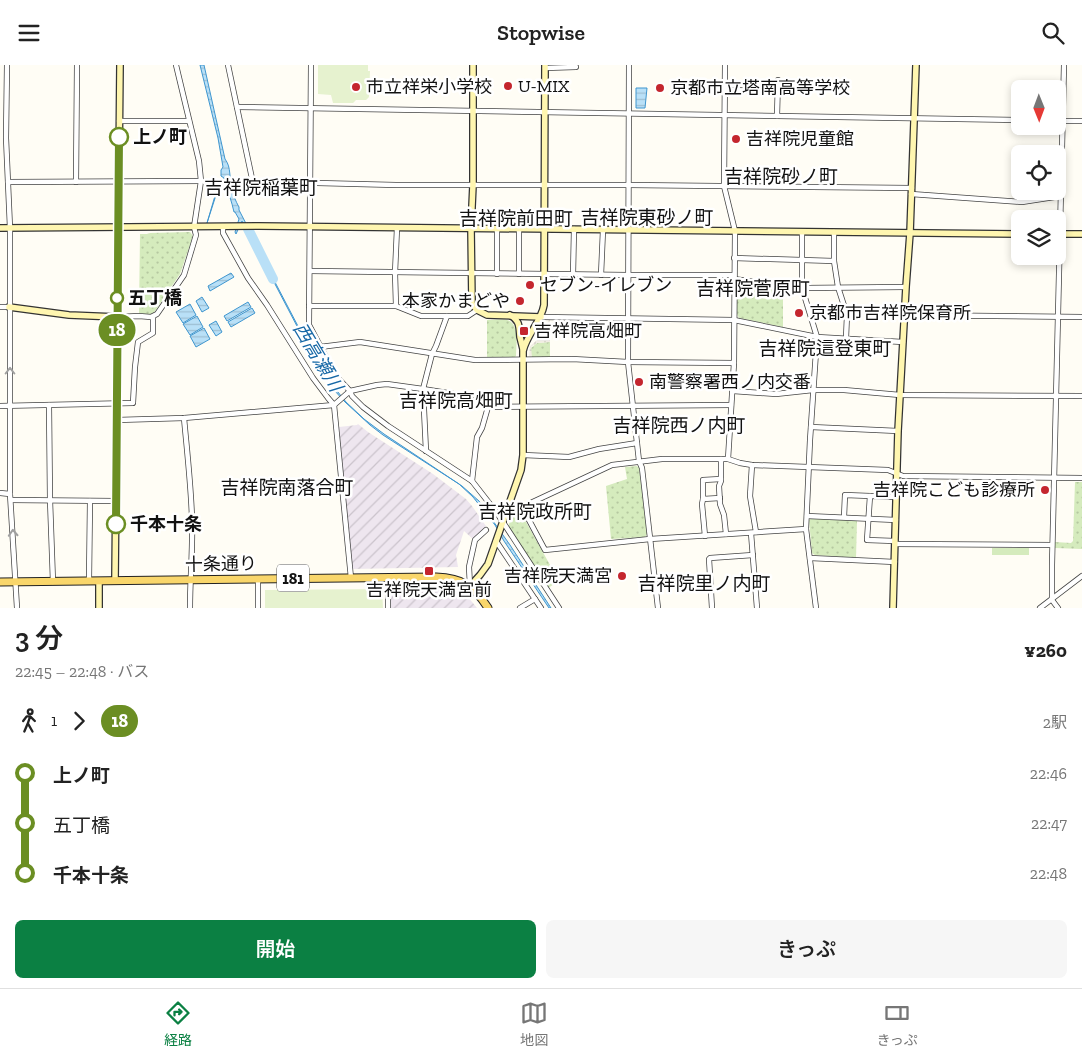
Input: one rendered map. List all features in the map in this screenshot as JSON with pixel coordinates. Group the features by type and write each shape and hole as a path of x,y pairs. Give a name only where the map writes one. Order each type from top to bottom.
{"main road":[{"name":"十条通り","path":"0,582 444,577 470,586"},
{"name":"181","path":"470,586 480,595 488,608"}],"street":[{"path":"7,65 3,138 8,182 10,228 10,494 17,608"},
{"path":"76,182 77,65"},
{"path":"115,581 120,65"},
{"path":"0,406 133,403 138,342 153,333 154,317 184,275 196,235 200,181 199,161 176,65"},
{"path":"228,65 254,188 278,182 724,186 912,191 1022,202 1035,200"},
{"path":"311,65 309,325 336,376 363,407 375,417 472,481 497,513 502,524 559,608"},
{"path":"472,65 472,300 477,310 487,315 734,320 817,337 903,342"},
{"path":"629,65 628,362 658,608"},
{"path":"725,65 724,186 735,231 734,363 728,459"},
{"path":"894,608 898,431 910,233 916,65"},
{"path":"1063,80 1064,65"},
{"path":"523,349 541,317 544,305 545,66 576,67"},
{"path":"777,116 778,80"},
{"path":"725,90 778,91"},
{"path":"237,107 1011,120"},
{"path":"119,121 189,121"},
{"path":"1066,121 1082,121"},
{"path":"8,182 200,181"},
{"path":"0,228 259,226 1011,234"},
{"path":"223,227 224,233 248,278 313,378 335,404 351,578"},
{"path":"396,306 397,228"},
{"path":"496,229 497,274"},
{"path":"519,229 519,274"},
{"path":"573,275 574,229"},
{"path":"601,275 603,230"},
{"path":"802,231 802,288 817,337 806,529 816,608"},
{"path":"834,232 834,261 838,287 847,315 846,338"},
{"path":"1066,234 1082,234"},
{"path":"734,259 834,261"},
{"path":"1058,608 1052,600 1052,545 1059,265"},
{"path":"310,271 734,277 802,288 906,287"},
{"path":"309,306 396,306 421,316 468,316 477,310"},
{"path":"0,307 69,315 154,317"},
{"path":"470,586 488,564 508,510 524,455 523,349 520,328 510,315"},
{"path":"905,315 1082,317"},
{"path":"426,451 423,389 432,354 447,316"},
{"path":"320,347 360,342 475,360 572,359 628,362 734,363"},
{"path":"117,420 184,417 335,404 349,392 387,384 460,395 488,407 731,405"},
{"path":"733,391 776,394 813,390 844,390 900,395 1082,396"},
{"path":"49,405 53,582"},
{"path":"472,481 477,437 482,428 488,407"},
{"path":"184,417 192,519 190,608"},
{"path":"811,427 898,431"},
{"path":"524,455 568,457 599,449 637,443"},
{"path":"508,510 522,507 612,465 662,459 728,459 752,465 888,470 903,476 1082,478"},
{"path":"721,459 720,504 724,515 726,534"},
{"path":"752,465 750,496 754,532 753,555 757,608"},
{"path":"705,536 702,504 704,499 703,480 721,479"},
{"path":"0,493 10,494"},
{"path":"844,517 845,495 896,497"},
{"path":"870,496 867,540 1052,545"},
{"path":"704,499 720,498"},
{"path":"11,500 116,501"},
{"path":"89,581 90,501"},
{"path":"522,507 545,550 650,539 806,529"},
{"path":"807,516 896,520"},
{"path":"470,586 469,567 475,540 486,530"},
{"path":"497,540 541,608"},
{"path":"712,608 710,557 753,555"},
{"path":"810,558 895,562"},
{"path":"1040,608 1082,576"},
{"path":"388,577 388,608"},
{"path":"258,579 258,608"},
{"path":"99,581 99,608"},
{"path":"520,608 535,599"}],"shaded area":[{"path":"550,320 550,342 537,343 531,347 531,358 529,356 530,346 542,336"},
{"path":"358,424 433,474 466,499 486,526 474,540 464,531 456,555 458,567 352,569 339,427"},
{"path":"390,586 450,588 468,597 477,608 391,608"}],"green space":[{"path":"318,65 368,65 368,71 370,71 369,97 366,100 356,100 353,103 333,103 331,95 318,94"},
{"path":"190,232 193,236 180,274 153,314 139,313 140,234"},
{"path":"741,282 783,288 783,327 739,318 737,314 737,285"},
{"path":"487,320 507,320 514,325 517,341 516,356 514,358 487,357"},
{"path":"550,342 550,357 531,357 531,348 537,343"},
{"path":"625,467 639,467 647,534 645,537 611,539 606,486 627,479"},
{"path":"1075,482 1082,482 1082,549 1055,548 1055,542 1071,543 1073,541"},
{"path":"521,513 559,581 548,588 508,527 511,518"},
{"path":"812,518 857,521 856,558 815,555 812,553 809,520"},
{"path":"992,548 1029,548 1029,555 992,555"},
{"path":"382,589 383,608 265,608 265,590"}],"water":[{"path":"200,65 204,65 225,159 239,210 325,376 346,402 364,419 459,484 383,435 370,425 345,402 334,390 324,376 310,351 242,221 236,234 239,219 234,212 226,181 218,189 207,223 217,189 226,180 221,176 223,167 218,138"},
{"path":"636,88 647,88 645,108 636,108"},
{"path":"231,273 234,277 210,291 208,286"},
{"path":"202,297 209,308 202,312 196,301"},
{"path":"248,302 251,307 227,321 224,316"},
{"path":"190,304 196,315 183,323 176,312"},
{"path":"252,308 255,313 231,327 228,322"},
{"path":"197,316 203,327 190,335 183,324"},
{"path":"216,321 222,332 216,336 209,325"},
{"path":"204,328 210,339 196,347 190,336"},
{"path":"459,484 479,501 551,608 549,608 495,525 473,497"}],"waterway":[{"name":"西高瀬川","path":"248,229 273,279"}],"bus line":[{"name":"18","path":"116,524 119,137"}],"place":[{"name":"U-MIX","path":"508,86"},
{"name":"市立祥栄小学校","path":"356,87"},
{"name":"京都市立塔南高等学校","path":"660,88"},
{"name":"上ノ町","path":"119,137"},
{"name":"吉祥院児童館","path":"736,139"},
{"name":"セブン-イレブン","path":"530,285"},
{"name":"五丁橋","path":"117,298"},
{"name":"本家かまどや","path":"520,301"},
{"name":"京都市吉祥院保育所","path":"799,313"},
{"name":"吉祥院高畑町","path":"524,331"},
{"name":"南警察署西ノ内交番","path":"639,382"},
{"name":"吉祥院こども診療所","path":"1045,490"},
{"name":"千本十条","path":"116,524"},
{"name":"吉祥院天満宮前","path":"429,571"},
{"name":"吉祥院天満宮","path":"622,576"}],"district":[{"name":"吉祥院砂ノ町","path":"781,176"},
{"name":"吉祥院稲葉町","path":"261,187"},
{"name":"吉祥院東砂ノ町","path":"647,217"},
{"name":"吉祥院前田町","path":"516,218"},
{"name":"吉祥院菅原町","path":"753,288"},
{"name":"吉祥院這登東町","path":"825,348"},
{"name":"吉祥院高畑町","path":"456,400"},
{"name":"吉祥院西ノ内町","path":"679,425"},
{"name":"吉祥院南落合町","path":"287,487"},
{"name":"吉祥院政所町","path":"535,511"},
{"name":"吉祥院里ノ内町","path":"704,583"}]}
